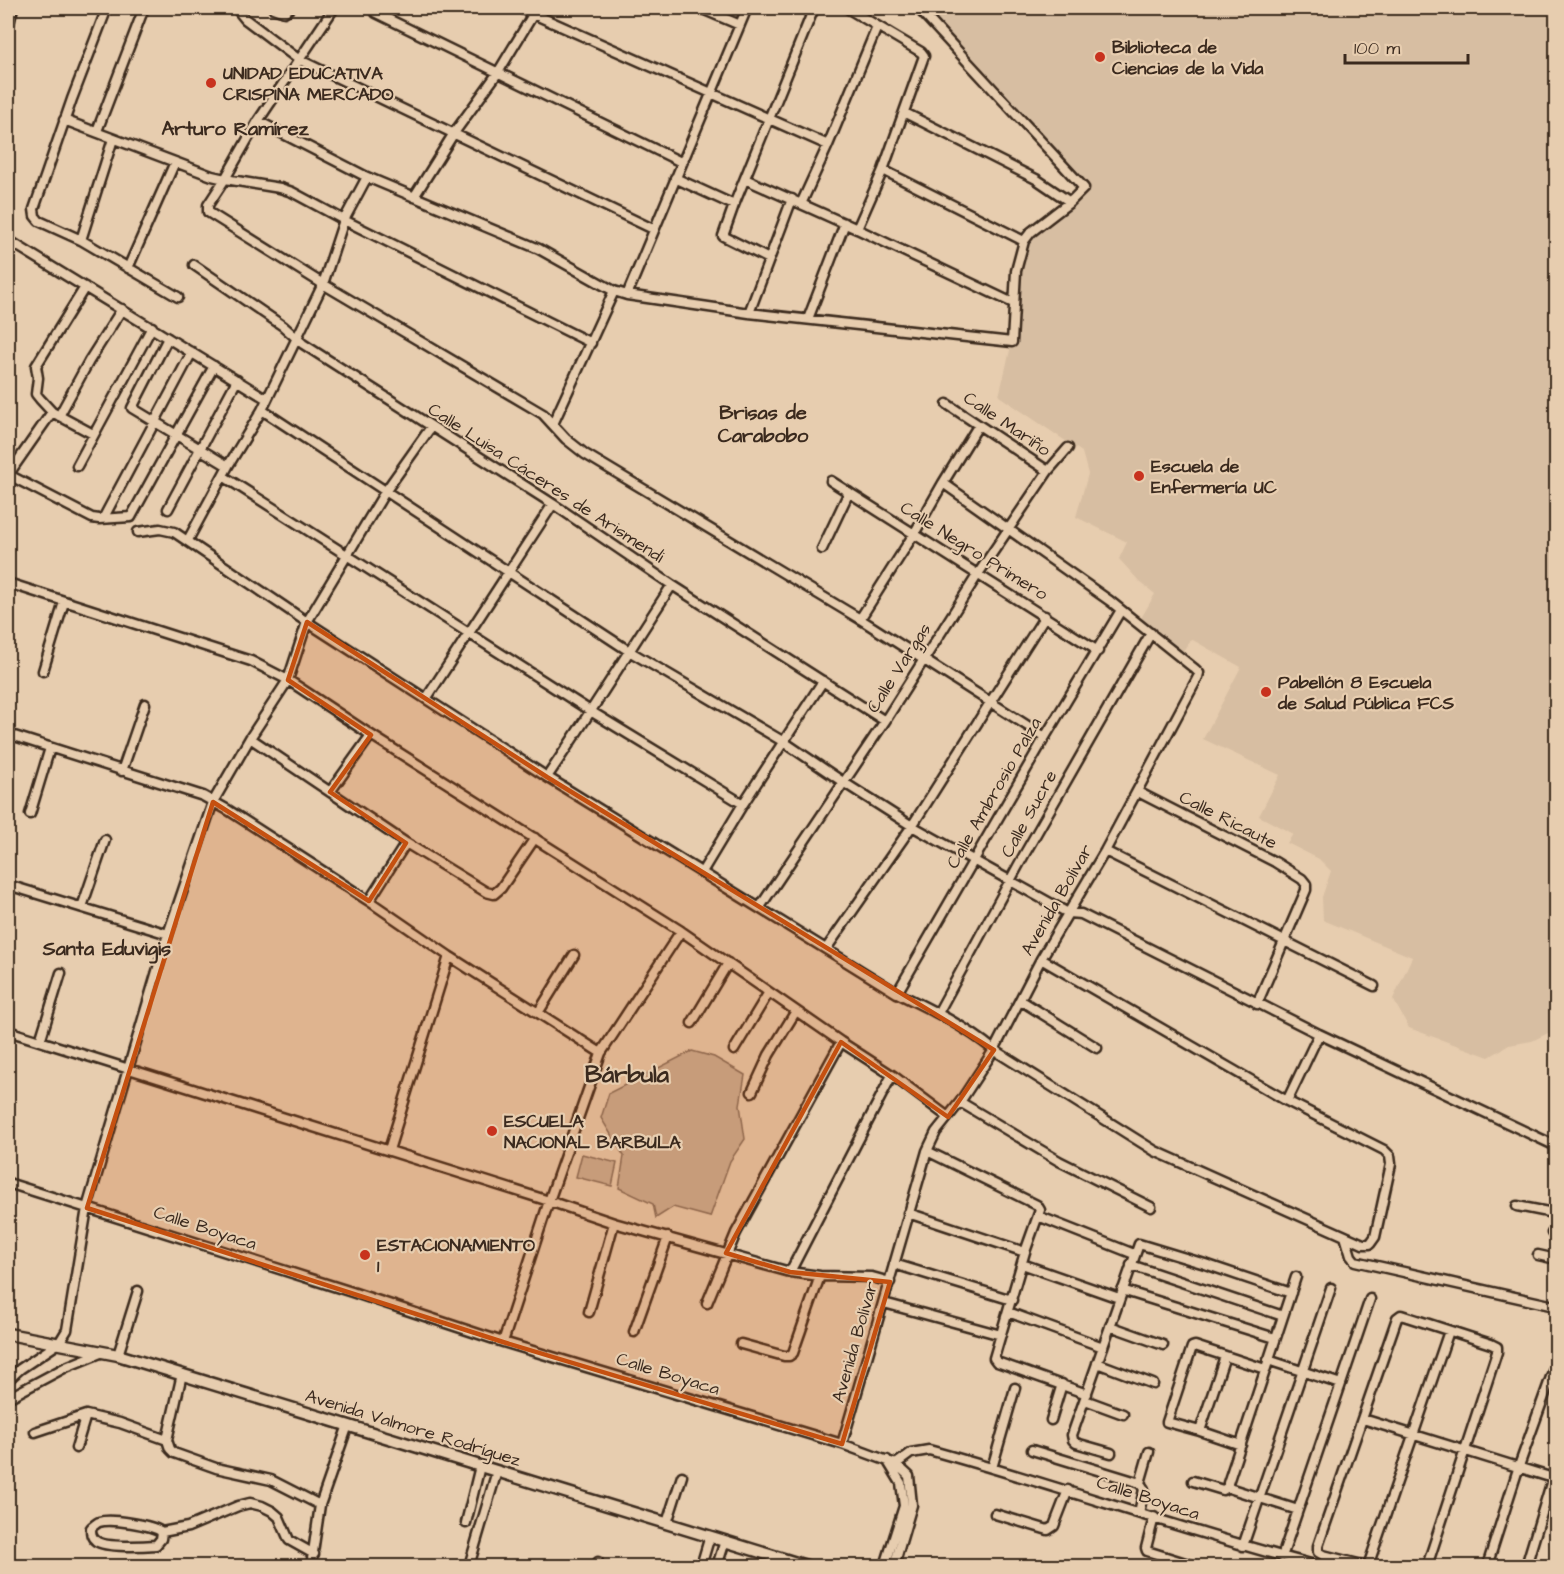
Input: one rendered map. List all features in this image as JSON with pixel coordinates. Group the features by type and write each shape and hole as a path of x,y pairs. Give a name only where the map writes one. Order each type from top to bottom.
{"street":[{"path":"8,28 13,8"},
{"path":"107,8 64,120 34,208 34,216 39,221 81,240 178,297"},
{"path":"97,131 144,8"},
{"path":"236,8 245,19 298,59 653,229"},
{"path":"273,8 284,12 290,8"},
{"path":"334,8 258,121 208,205 208,212 323,284 543,414 566,439 585,454 860,619 1045,737"},
{"path":"373,8 376,13 497,74 681,162"},
{"path":"520,8 536,11 711,94 828,146"},
{"path":"700,8 740,25"},
{"path":"627,295 747,8"},
{"path":"769,259 723,236 814,8"},
{"path":"847,8 921,52 924,56 883,170 857,229"},
{"path":"258,121 367,177 539,249 614,291 627,295 749,313 1012,342 1016,271 1024,241 1031,232 1083,190 1082,184 918,8"},
{"path":"414,197 454,133 497,74 536,11"},
{"path":"801,204 828,146 877,27"},
{"path":"905,113 1036,179 1070,202"},
{"path":"64,120 225,179 292,192 591,343"},
{"path":"81,240 113,139"},
{"path":"128,268 175,162"},
{"path":"883,170 1024,241"},
{"path":"188,540 228,466 262,410 323,284 344,220 367,177"},
{"path":"675,178 734,205"},
{"path":"746,179 1013,303"},
{"path":"749,313 792,199"},
{"path":"808,319 845,223"},
{"path":"8,240 267,399"},
{"name":"Calle Luisa Cáceres de Arismendi","path":"194,266 284,326 296,338 431,427 553,504 672,585 885,720"},
{"path":"85,287 36,366 38,378 36,394 56,414 93,434"},
{"path":"553,424 614,291"},
{"path":"122,309 56,414 8,475 92,518 127,518 134,513 214,366"},
{"path":"76,466 152,327"},
{"path":"168,338 132,408 228,466"},
{"path":"104,518 192,352"},
{"path":"168,509 237,380"},
{"name":"Calle Mariño","path":"948,404 1048,471"},
{"path":"262,410 629,651 784,742 912,826 1068,913 1081,914 1257,1004 1557,1146"},
{"path":"860,619 978,426"},
{"path":"8,1380 58,1343 66,1330 87,1208 168,934 213,802 250,738 288,680 307,622 385,492 431,427"},
{"name":"Calle Vargas","path":"760,907 885,720 978,574 1048,471 1068,448"},
{"path":"223,476 592,712 742,804"},
{"name":"Calle Negro Primero","path":"831,480 1098,651"},
{"name":"Avenida Bolívar","path":"842,1444 927,1150 936,1132 960,1102 994,1050 1041,959 1105,851 1199,673 1121,610 943,483"},
{"path":"822,549 849,492"},
{"path":"426,699 511,572 553,504"},
{"path":"138,532 160,529 174,532 188,540 307,622 547,777 897,993 938,1013 979,1038 994,1050 1155,1151 1363,1244 1370,1244 1375,1237 1391,1164 1390,1156 1384,1150 1287,1101 1041,959"},
{"path":"8,584 250,661 288,680 370,735 681,931 892,1075 948,1117"},
{"path":"547,777 592,712 672,585"},
{"path":"43,671 64,602"},
{"name":"Calle Ambrosio Palza","path":"897,993 1121,610"},
{"path":"826,950 912,826 989,701 1045,616"},
{"name":"Calle Sucre","path":"938,1013 1030,845 1151,633"},
{"path":"702,872 742,804 823,681"},
{"path":"122,771 145,704"},
{"path":"8,734 202,796 369,901 449,956 601,1053"},
{"path":"330,792 370,735"},
{"path":"250,738 406,843 486,892 494,894 501,888 535,838"},
{"path":"30,814 50,748"},
{"name":"Calle Ricaute","path":"1137,792 1275,862 1302,879 1306,884 1306,890 1283,941"},
{"path":"82,907 105,840"},
{"path":"369,901 406,843"},
{"path":"1105,851 1374,986"},
{"path":"8,887 168,934"},
{"path":"503,1342 601,1053 681,931"},
{"path":"1257,1004 1283,941"},
{"path":"538,1013 574,955"},
{"path":"389,1150 449,956"},
{"path":"692,1023 728,963"},
{"path":"40,1041 61,973"},
{"path":"734,1050 769,992"},
{"path":"1020,1000 1097,1048"},
{"path":"752,1092 769,1055 796,1011"},
{"path":"8,1031 614,1223 790,1272 820,1276 858,1276 890,1282"},
{"path":"1287,1101 1319,1034"},
{"path":"707,1303 726,1253 841,1042"},
{"path":"790,1272 892,1075"},
{"path":"960,1102 1059,1161 1151,1206"},
{"path":"927,1150 1037,1205 1040,1210 1025,1252 995,1360 1062,1384 1123,1414"},
{"name":"Calle Boyaca","path":"8,1183 503,1342 842,1444 896,1464 911,1453 929,1450 1318,1566"},
{"path":"1517,1206 1557,1212"},
{"path":"908,1213 1025,1252"},
{"path":"1038,1216 1134,1254"},
{"path":"589,1312 614,1223"},
{"path":"1345,1236 1351,1256 1355,1261 1550,1305"},
{"path":"634,1332 668,1238"},
{"path":"1111,1453 1076,1443 1072,1435 1139,1244 1291,1293"},
{"path":"1538,1255 1557,1259"},
{"path":"894,1264 1012,1300"},
{"path":"1022,1264 1275,1338"},
{"path":"1131,1265 1283,1316"},
{"path":"741,1344 789,1356 793,1353 820,1276"},
{"path":"1193,1480 1223,1490 1228,1487 1296,1277"},
{"path":"1243,1545 1331,1288"},
{"path":"118,1355 138,1291"},
{"path":"1282,1557 1370,1299"},
{"path":"884,1303 1001,1335"},
{"path":"1008,1312 1103,1347"},
{"path":"1426,1566 1466,1449 1497,1347 1406,1316 1401,1315 1397,1318 1318,1546 1318,1552 1367,1566 1449,1331"},
{"path":"1110,1326 1162,1345"},
{"name":"Avenida Valmore Rodríguez","path":"8,1334 118,1355 807,1566"},
{"path":"1241,1445 1170,1423 1168,1419 1192,1347 1302,1371 1341,1384"},
{"path":"8,1398 66,1367 103,1352"},
{"path":"1200,1431 1225,1356"},
{"path":"1098,1363 1153,1384"},
{"path":"1487,1566 1519,1466 1557,1363"},
{"path":"182,1374 167,1440 174,1453 216,1468 271,1480 320,1505"},
{"path":"1050,1420 1062,1384"},
{"path":"992,1468 1015,1388"},
{"path":"36,1432 86,1415 120,1423 167,1440"},
{"path":"76,1448 86,1415"},
{"path":"1363,1419 1466,1449 1553,1478"},
{"path":"311,1566 320,1505 348,1425"},
{"path":"1032,1450 1140,1482 1144,1489 1139,1513"},
{"path":"1140,1482 1149,1452"},
{"path":"885,1566 904,1506 901,1483 887,1460"},
{"path":"894,1566 912,1505 909,1476 896,1464"},
{"path":"466,1522 480,1466"},
{"path":"1526,1566 1557,1467"},
{"path":"469,1566 497,1471"},
{"path":"667,1523 682,1476"},
{"path":"1228,1487 1298,1510"},
{"path":"995,1514 1048,1530 1054,1526 1068,1490"},
{"path":"162,1532 161,1539 156,1545 104,1544 95,1540 91,1534 91,1527 106,1521 156,1528 162,1532 188,1527 250,1503 272,1511 279,1517 289,1540 314,1554"},
{"path":"1154,1517 1147,1551 1195,1566"},
{"path":"701,1566 710,1536"},
{"path":"717,1566 725,1541"}],"highlighted area":[{"path":"307,622 547,777 994,1050 948,1117 841,1042 726,1253 790,1272 890,1282 842,1444 503,1342 87,1208 213,802 369,901 406,843 330,792 371,735 288,680"}],"shaded area":[{"path":"918,8 1556,8 1556,1029 1532,1041 1509,1045 1489,1057 1409,1028 1393,999 1412,957 1323,920 1322,897 1331,871 1319,859 1287,843 1293,834 1259,816 1280,775 1203,739 1241,667 1191,639 1183,651 1140,620 1155,594 1140,582 1119,559 1127,542 1076,517 1088,474 1082,452 999,396 1012,342 1016,271 1027,244 1086,189"},
{"path":"692,1051 714,1057 745,1075 740,1105 745,1139 730,1161 710,1217 673,1207 656,1218 653,1204 619,1188 624,1156 601,1118 609,1093"},
{"path":"582,1154 617,1163 612,1186 576,1177"}],"place":[{"name":"Biblioteca de Ciencias de la Vida","path":"1100,57"},
{"name":"UNIDAD EDUCATIVA CRISPINA MERCADO","path":"211,83"},
{"name":"Escuela de Enfermería UC","path":"1139,476"},
{"name":"Pabellón 8 Escuela de Salud Pública FCS","path":"1266,692"},
{"name":"ESCUELA NACIONAL BARBULA","path":"492,1131"},
{"name":"ESTACIONAMIENTO 1","path":"365,1255"}],"district":[{"name":"Arturo Ramírez","path":"235,129"},
{"name":"Brisas de Carabobo","path":"763,424"},
{"name":"Santa Eduvigis","path":"107,949"},
{"name":"Bárbula","path":"627,1075"}]}
